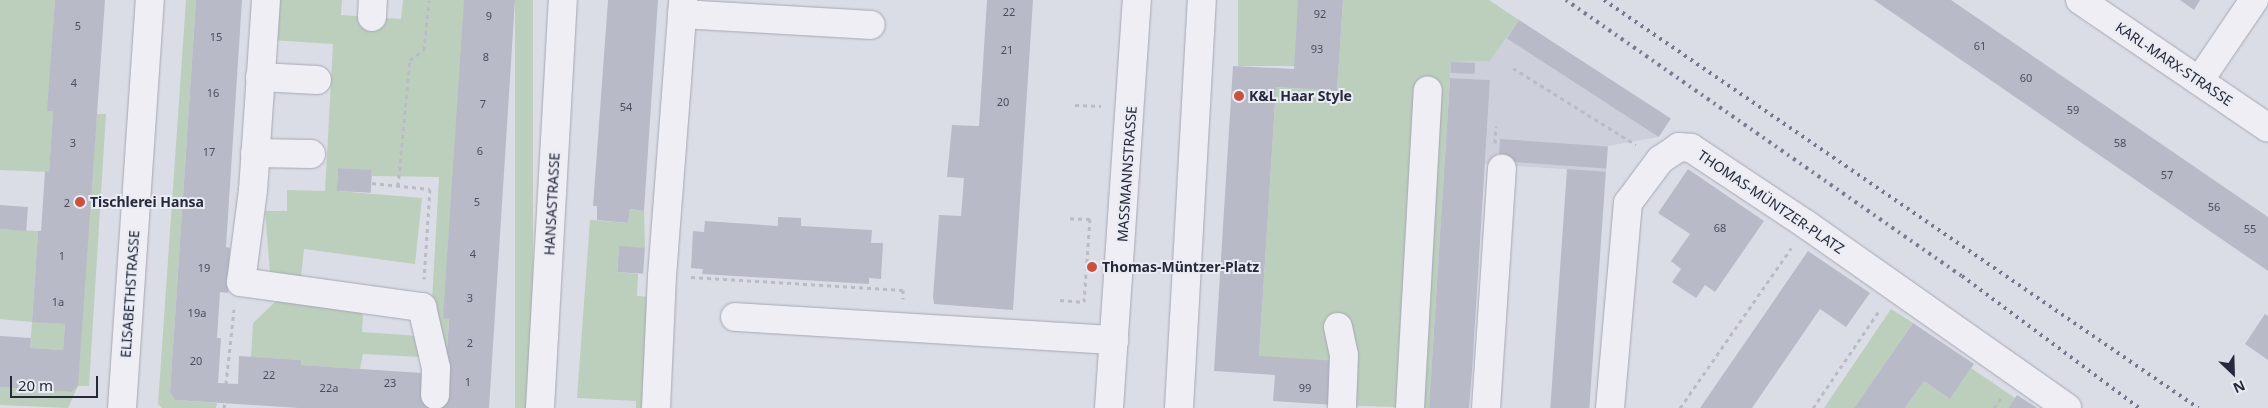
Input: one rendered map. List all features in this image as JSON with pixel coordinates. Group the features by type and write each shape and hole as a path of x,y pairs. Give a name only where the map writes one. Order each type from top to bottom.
{"street":[{"name":"ELISABETHSTRASSE","path":"122,408 150,0"},
{"path":"266,0 256,153 241,282 422,307 436,368 435,395"},
{"name":"HANSASTRASSE","path":"540,408 563,0"},
{"name":"MASSMANNSTRASSE","path":"1110,395 1126,189 1137,0"},
{"path":"1179,408 1202,0"},
{"name":"KARL-MARX-STRASSE","path":"2080,0 2268,128"},
{"path":"2199,81 2254,0"},
{"path":"656,408 662,276 682,7 871,25"},
{"path":"260,76 317,80"},
{"path":"1410,408 1428,91"},
{"name":"THOMAS-MÜNTZER-PLATZ","path":"1610,408 1628,203 1660,160 1679,147 1691,148 1807,225 2067,408"},
{"path":"256,153 311,154"},
{"path":"1486,408 1502,169"},
{"path":"735,317 1114,340"},
{"path":"1338,327 1344,355 1342,408"}],"path":[{"path":"398,186 410,60 424,50 429,0"},
{"path":"1513,68 1660,160"},
{"path":"372,183 430,189 422,307"},
{"path":"1060,300 1084,302 1090,219 1066,218"},
{"path":"1680,408 1807,225"},
{"path":"662,276 903,290 901,327"},
{"path":"226,384 231,319 241,282"},
{"path":"1813,408 1895,288"},
{"path":"224,408 225,403"}],"shaded area":[{"path":"1519,20 1670,119 1658,137 1608,146 1606,172 1485,164 1490,80 1450,78 1451,62 1490,61"}],"green space":[{"path":"0,0 55,0 48,111 53,111 49,172 0,170"},
{"path":"186,0 196,0 170,393 175,400 217,403 216,408 162,408 158,404"},
{"path":"276,0 342,0 341,15 401,19 403,0 469,0 446,365 431,318 439,177 372,176 372,170 338,168 337,191 422,198 415,264 304,249 301,277 270,273 265,211 287,211 287,190 325,191 333,44 272,40"},
{"path":"515,0 533,0 533,408 515,408"},
{"path":"1238,0 1298,0 1298,66 1238,66"},
{"path":"1343,0 1489,0 1519,20 1490,61 1451,62 1429,408 1334,405 1259,356 1276,87 1337,91"},
{"path":"97,114 106,114 89,386 78,386 68,408 0,405 0,387 71,392"},
{"path":"630,209 644,211 645,248 619,247 617,272 638,274 637,296 652,297 643,408 636,408 636,401 577,398 590,220 628,223"},
{"path":"0,229 38,231 32,321 65,324 63,350 30,348 32,322 0,319"},
{"path":"276,301 359,311 363,315 362,332 420,336 419,357 363,354 360,369 301,365 301,360 251,357 253,323"},
{"path":"1891,309 1913,323 1854,408 1824,408"},
{"path":"1971,368 2015,398 2008,408 1905,408 1924,381 1950,399"}],"building":[{"path":"55,0 105,0 78,386 71,392 0,387 0,336 31,338 30,348 63,350 65,324 32,322 38,231 41,231 45,171 49,172 53,111 47,111"},
{"path":"196,0 242,0 226,247 230,248 228,293 220,292 217,338 221,338 218,383 238,384 239,356 301,360 301,365 422,373 421,394 444,396 449,319 443,318 464,0 515,0 489,408 299,408 175,400 170,393"},
{"path":"608,0 658,0 644,211 630,209 628,223 597,220 597,206 593,206"},
{"path":"987,0 1033,0 1013,310 934,304 933,297 939,215 961,216 964,178 947,177 952,125 979,126"},
{"path":"1298,0 1343,0 1337,91 1276,87 1259,356 1337,361 1334,405 1273,401 1275,375 1214,371 1233,66 1294,69"},
{"path":"1874,0 1951,0 2268,217 2268,271"},
{"path":"2180,0 2200,0 2194,10"},
{"path":"1519,20 1671,119 1659,137 1507,38"},
{"path":"1451,62 1475,63 1475,74 1451,73"},
{"path":"1450,78 1490,80 1472,372 1469,408 1429,408"},
{"path":"1500,139 1608,147 1606,168 1498,161"},
{"path":"338,168 372,170 371,193 337,191"},
{"path":"1567,169 1606,172 1589,408 1550,408"},
{"path":"1688,169 1764,221 1715,292 1705,285 1696,298 1672,282 1681,269 1671,261 1690,234 1658,213"},
{"path":"0,205 28,207 26,231 0,229"},
{"path":"778,217 801,218 801,226 872,230 871,243 883,243 881,279 869,278 869,284 702,274 703,269 691,268 693,231 704,232 705,221 778,226"},
{"path":"619,246 645,248 643,274 617,272"},
{"path":"1808,251 1870,293 1846,327 1820,309 1752,408 1700,408"},
{"path":"2265,314 2268,316 2268,360 2245,344"},
{"path":"1913,323 1974,364 1950,399 1924,381 1905,408 1854,408"},
{"path":"2017,395 2037,408 2008,408"}],"railway":[{"path":"1566,0 1962,276 2139,408"},
{"path":"1604,0 2198,408"}],"place":[{"name":"K&L Haar Style","path":"1239,96"},
{"name":"Tischlerei Hansa","path":"80,202"},
{"name":"Thomas-Müntzer-Platz","path":"1092,267"}]}
